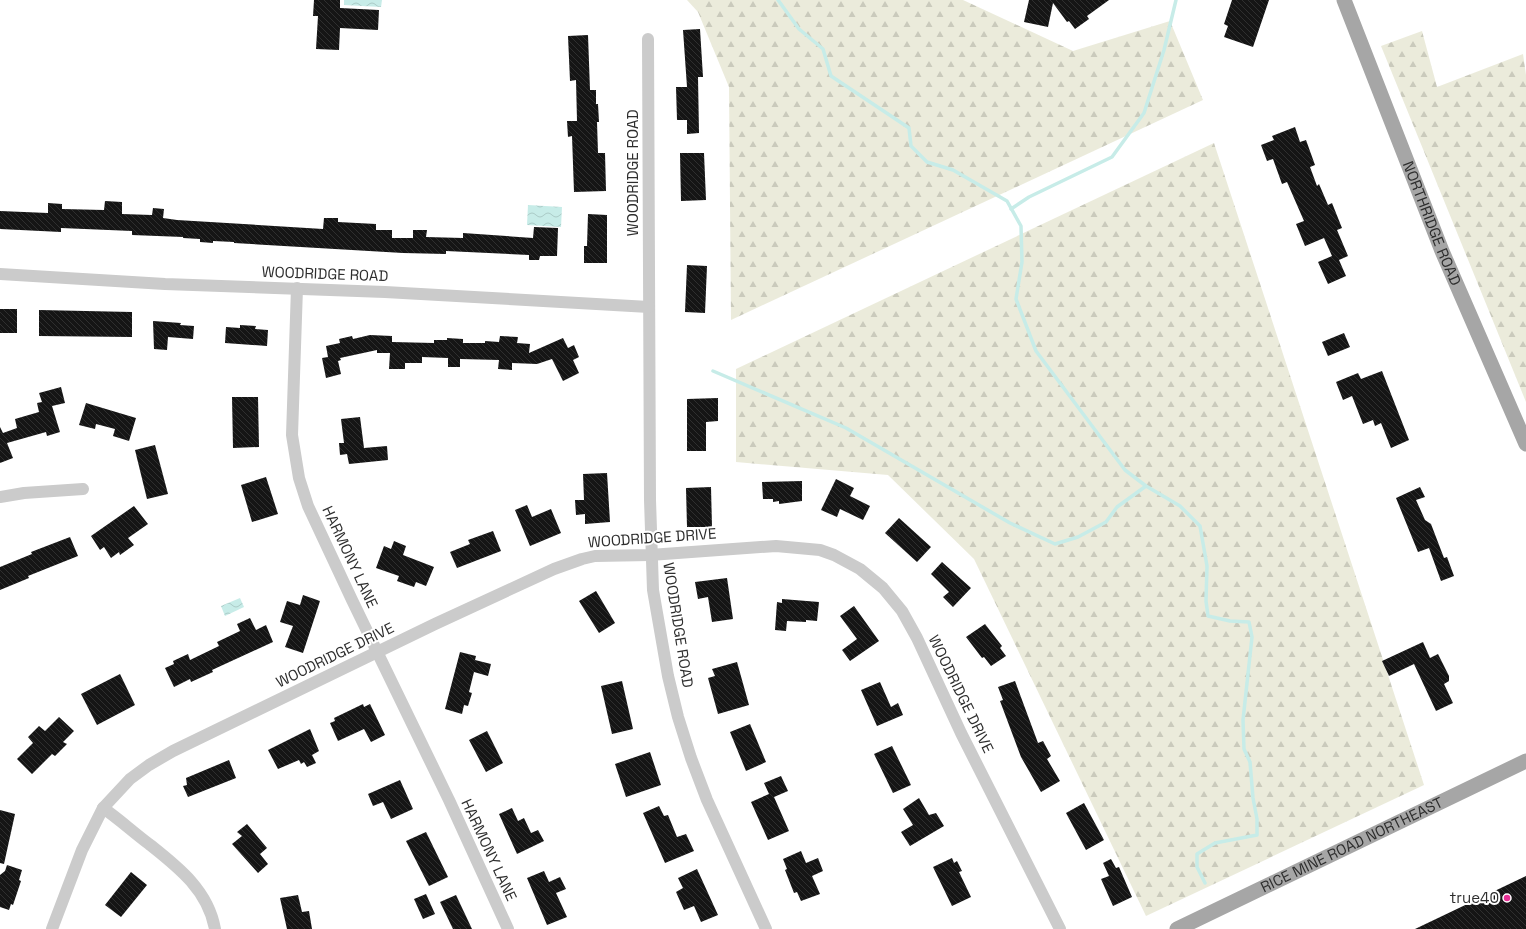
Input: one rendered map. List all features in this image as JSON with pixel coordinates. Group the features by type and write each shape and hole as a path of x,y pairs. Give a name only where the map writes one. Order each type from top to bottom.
{"main road":[{"name":"NORTHRIDGE ROAD","path":"1344,0 1442,251 1526,444"},
{"name":"RICE MINE ROAD NORTHEAST","path":"1177,929 1526,761"}],"street":[{"name":"WOODRIDGE ROAD","path":"648,39 650,555 653,590 660,633 680,724 707,800 766,929"},
{"name":"WOODRIDGE ROAD","path":"0,274 164,284 297,288 649,307"},
{"name":"HARMONY LANE","path":"297,288 292,435 299,478 308,506 508,929"},
{"path":"0,497 24,493 83,489"},
{"name":"WOODRIDGE DRIVE","path":"52,929 82,850 103,808 130,779 155,761 198,738 554,569 595,556 650,555 776,546 805,548 827,552 848,561 872,578 893,600 917,638 961,733 1060,929"},
{"path":"103,808 128,826 186,875 205,899 211,913 215,929"}],"green space":[{"path":"687,0 963,0 1073,51 1170,21 1203,100 731,320 729,87 698,12"},
{"path":"1422,31 1437,87 1523,54 1526,75 1526,402 1381,46"},
{"path":"1214,143 1424,785 1146,916 974,559 888,475 736,462 736,369"}],"water":[{"path":"344,0 382,0 381,7 344,5"},
{"path":"528,205 562,207 561,227 527,225"},
{"path":"240,598 244,607 225,616 221,606"}],"building":[{"path":"314,0 340,0 340,8 379,10 378,30 340,28 339,50 316,49 318,16 313,16"},
{"path":"1029,0 1109,0 1087,16 1089,19 1075,29 1069,21 1067,22 1053,3 1048,27 1024,22"},
{"path":"1232,0 1269,0 1253,47 1224,37 1228,26 1224,24"},
{"path":"700,29 703,77 698,77 699,133 687,134 687,120 677,120 676,87 687,87 683,30"},
{"path":"588,35 590,90 596,90 596,104 598,104 599,122 597,122 598,153 605,153 606,191 574,192 572,136 568,137 567,121 577,121 576,80 570,81 568,36"},
{"path":"1295,127 1300,142 1306,140 1315,165 1310,167 1317,186 1319,184 1328,205 1332,203 1342,228 1337,230 1348,256 1339,260 1346,276 1328,284 1318,262 1332,256 1324,238 1305,246 1296,224 1304,221 1287,182 1282,184 1273,159 1267,161 1261,145 1274,140 1272,136"},
{"path":"680,153 704,153 706,200 681,201"},
{"path":"105,201 122,202 122,214 152,215 153,208 164,209 163,218 177,220 323,229 324,218 338,218 338,222 376,224 376,230 392,230 392,238 413,238 413,230 427,230 426,237 463,238 463,233 533,238 534,227 558,228 557,256 540,256 539,260 529,260 529,255 446,251 446,254 403,253 234,242 213,241 213,243 200,242 200,239 183,237 132,235 132,231 61,228 61,232 0,229 0,211 48,213 48,203 62,204 62,209 104,210"},
{"path":"588,214 607,215 607,263 584,263 584,246 587,246"},
{"path":"687,265 707,266 705,313 685,312"},
{"path":"0,309 17,309 17,333 0,333"},
{"path":"39,310 132,312 132,337 39,336"},
{"path":"153,321 181,323 180,325 194,326 193,339 168,337 167,350 154,349"},
{"path":"240,325 256,326 255,329 268,330 267,346 225,343 226,327 240,328"},
{"path":"1344,333 1350,347 1328,356 1322,342"},
{"path":"370,335 392,336 392,342 434,343 434,340 447,340 447,338 463,339 463,343 485,343 485,341 499,342 500,336 518,337 517,343 530,344 529,353 563,338 568,348 574,345 579,357 573,360 579,373 563,381 552,359 537,364 512,363 512,370 498,369 499,360 460,359 460,367 448,367 448,358 422,357 422,363 405,363 405,369 389,369 390,353 377,353 377,350 340,358 341,360 338,361 341,374 326,378 322,358 328,357 326,346 340,343 339,339 352,336 353,339"},
{"path":"1382,371 1409,440 1391,448 1381,423 1375,426 1373,420 1363,424 1352,396 1343,400 1336,382 1358,373 1361,379"},
{"path":"61,387 65,403 52,406 60,432 47,436 46,432 7,443 13,458 0,463 0,427 3,433 17,428 15,419 39,412 37,403 42,402 39,393"},
{"path":"232,397 258,397 259,447 233,448"},
{"path":"718,398 718,421 706,422 706,451 687,451 687,399"},
{"path":"86,403 136,418 129,441 113,436 115,429 96,424 95,429 79,425"},
{"path":"360,417 364,448 387,446 388,460 349,464 347,454 340,455 339,443 344,443 341,419"},
{"path":"155,445 168,494 147,499 135,450"},
{"path":"607,473 610,522 585,524 585,514 576,515 575,500 584,500 583,474"},
{"path":"266,477 278,514 252,522 241,485"},
{"path":"836,479 854,488 850,496 870,506 863,520 840,509 837,517 821,510"},
{"path":"802,481 802,501 779,504 779,501 773,502 773,499 763,499 762,482"},
{"path":"711,487 712,527 687,527 686,488"},
{"path":"1420,487 1425,497 1416,500 1425,520 1431,524 1444,558 1447,557 1454,576 1441,581 1429,548 1418,552 1396,498"},
{"path":"527,505 532,517 551,509 561,533 530,546 515,510"},
{"path":"134,506 148,524 128,538 134,545 120,555 119,552 111,558 104,547 100,550 91,536"},
{"path":"899,518 931,547 917,562 885,533"},
{"path":"493,531 501,551 457,568 450,552 470,544 468,540"},
{"path":"70,537 78,556 28,576 29,578 0,590 0,567 32,554 31,552"},
{"path":"394,541 406,546 403,555 434,567 426,586 416,582 414,587 397,581 399,576 376,568 384,546 391,549"},
{"path":"942,562 971,588 953,607 943,597 949,592 931,574"},
{"path":"727,578 733,619 712,622 708,597 698,599 695,582"},
{"path":"596,591 615,623 599,633 579,601"},
{"path":"303,595 320,601 303,653 285,647 293,626 280,622 287,601 300,605"},
{"path":"782,599 819,602 817,621 787,621 786,631 775,630 777,602 782,603"},
{"path":"854,606 879,641 850,661 842,650 857,639 840,616"},
{"path":"250,618 256,630 266,625 273,642 212,670 213,672 191,682 190,679 174,687 165,668 174,664 173,661 188,654 190,660 219,646 217,642 240,631 237,624"},
{"path":"985,624 1002,646 1000,648 1006,656 991,666 984,657 982,658 966,637"},
{"path":"1423,642 1430,658 1438,654 1449,676 1449,681 1444,684 1453,703 1436,711 1414,664 1389,676 1382,661"},
{"path":"460,652 476,656 475,660 491,664 488,676 474,672 469,692 472,693 468,706 464,705 462,714 445,709"},
{"path":"737,662 749,705 718,714 708,678 715,676 712,669"},
{"path":"120,674 135,705 97,725 81,694"},
{"path":"622,681 633,729 612,734 601,686"},
{"path":"1015,681 1038,743 1043,741 1051,756 1047,759 1060,781 1041,792 1021,757 1000,701 1003,700 998,687"},
{"path":"880,682 891,707 898,703 903,715 877,726 861,690"},
{"path":"363,704 364,707 370,704 385,735 371,742 364,729 338,741 330,723 335,721 334,718"},
{"path":"59,717 74,731 63,742 67,744 55,756 52,754 32,774 17,759 33,743 28,737 39,726 45,731"},
{"path":"750,724 766,762 746,771 730,732"},
{"path":"310,729 319,751 312,755 316,763 307,767 304,762 301,764 299,760 278,769 268,750"},
{"path":"487,731 503,763 486,772 469,740"},
{"path":"892,746 911,785 893,793 874,754"},
{"path":"650,752 661,785 626,797 615,764"},
{"path":"229,760 236,778 188,797 183,786 187,785 186,778"},
{"path":"781,776 788,791 774,797 789,831 768,840 751,802 769,794 764,783"},
{"path":"400,780 413,809 391,819 383,802 373,806 368,794"},
{"path":"919,798 929,815 936,813 944,826 910,846 901,832 913,825 903,809"},
{"path":"1084,803 1104,840 1086,850 1066,813"},
{"path":"659,806 664,816 668,815 677,837 686,834 694,851 665,863 643,813"},
{"path":"512,808 518,821 524,818 531,833 538,830 544,841 517,854 499,814"},
{"path":"0,810 15,814 4,864 0,863"},
{"path":"247,824 267,848 260,854 268,864 258,873 232,844 242,836 237,832"},
{"path":"426,832 448,877 429,886 406,841"},
{"path":"801,851 806,863 818,858 823,871 812,876 820,894 801,901 797,892 794,893 785,870 787,869 783,859"},
{"path":"952,858 954,863 957,861 962,871 959,872 971,897 952,906 933,867"},
{"path":"1111,859 1116,868 1119,867 1132,897 1113,906 1101,879 1109,876 1103,863"},
{"path":"7,865 22,870 19,880 21,881 13,905 11,904 9,910 0,907 0,875 5,871"},
{"path":"697,869 718,915 701,922 694,906 684,910 676,892 683,888 678,878"},
{"path":"544,871 549,882 560,877 566,889 556,893 567,917 547,925 527,878"},
{"path":"131,872 147,885 121,917 105,905"},
{"path":"1526,876 1526,929 1415,929"},
{"path":"426,894 435,914 423,919 414,899"},
{"path":"298,895 302,912 309,911 312,929 287,929 280,898"},
{"path":"456,895 472,929 453,929 440,902"}],"waterway":[{"path":"778,0 799,29 823,49 831,76 909,128 911,146 927,162 953,170 1007,201 1021,226 1022,262 1016,299 1036,351 1125,470 1146,486 1180,506 1200,526 1207,566 1206,601 1208,616 1230,621 1249,622 1252,637 1243,720 1244,749 1250,762 1253,798 1257,819 1257,835 1215,843 1197,854 1197,867 1205,883"},
{"path":"1011,209 1029,197 1112,157 1144,113 1164,50 1176,0"},
{"path":"713,371 846,428 1010,523 1055,544 1078,537 1106,522 1117,507 1146,486"}],"place":[{"name":"true40","path":"1507,898"}]}
